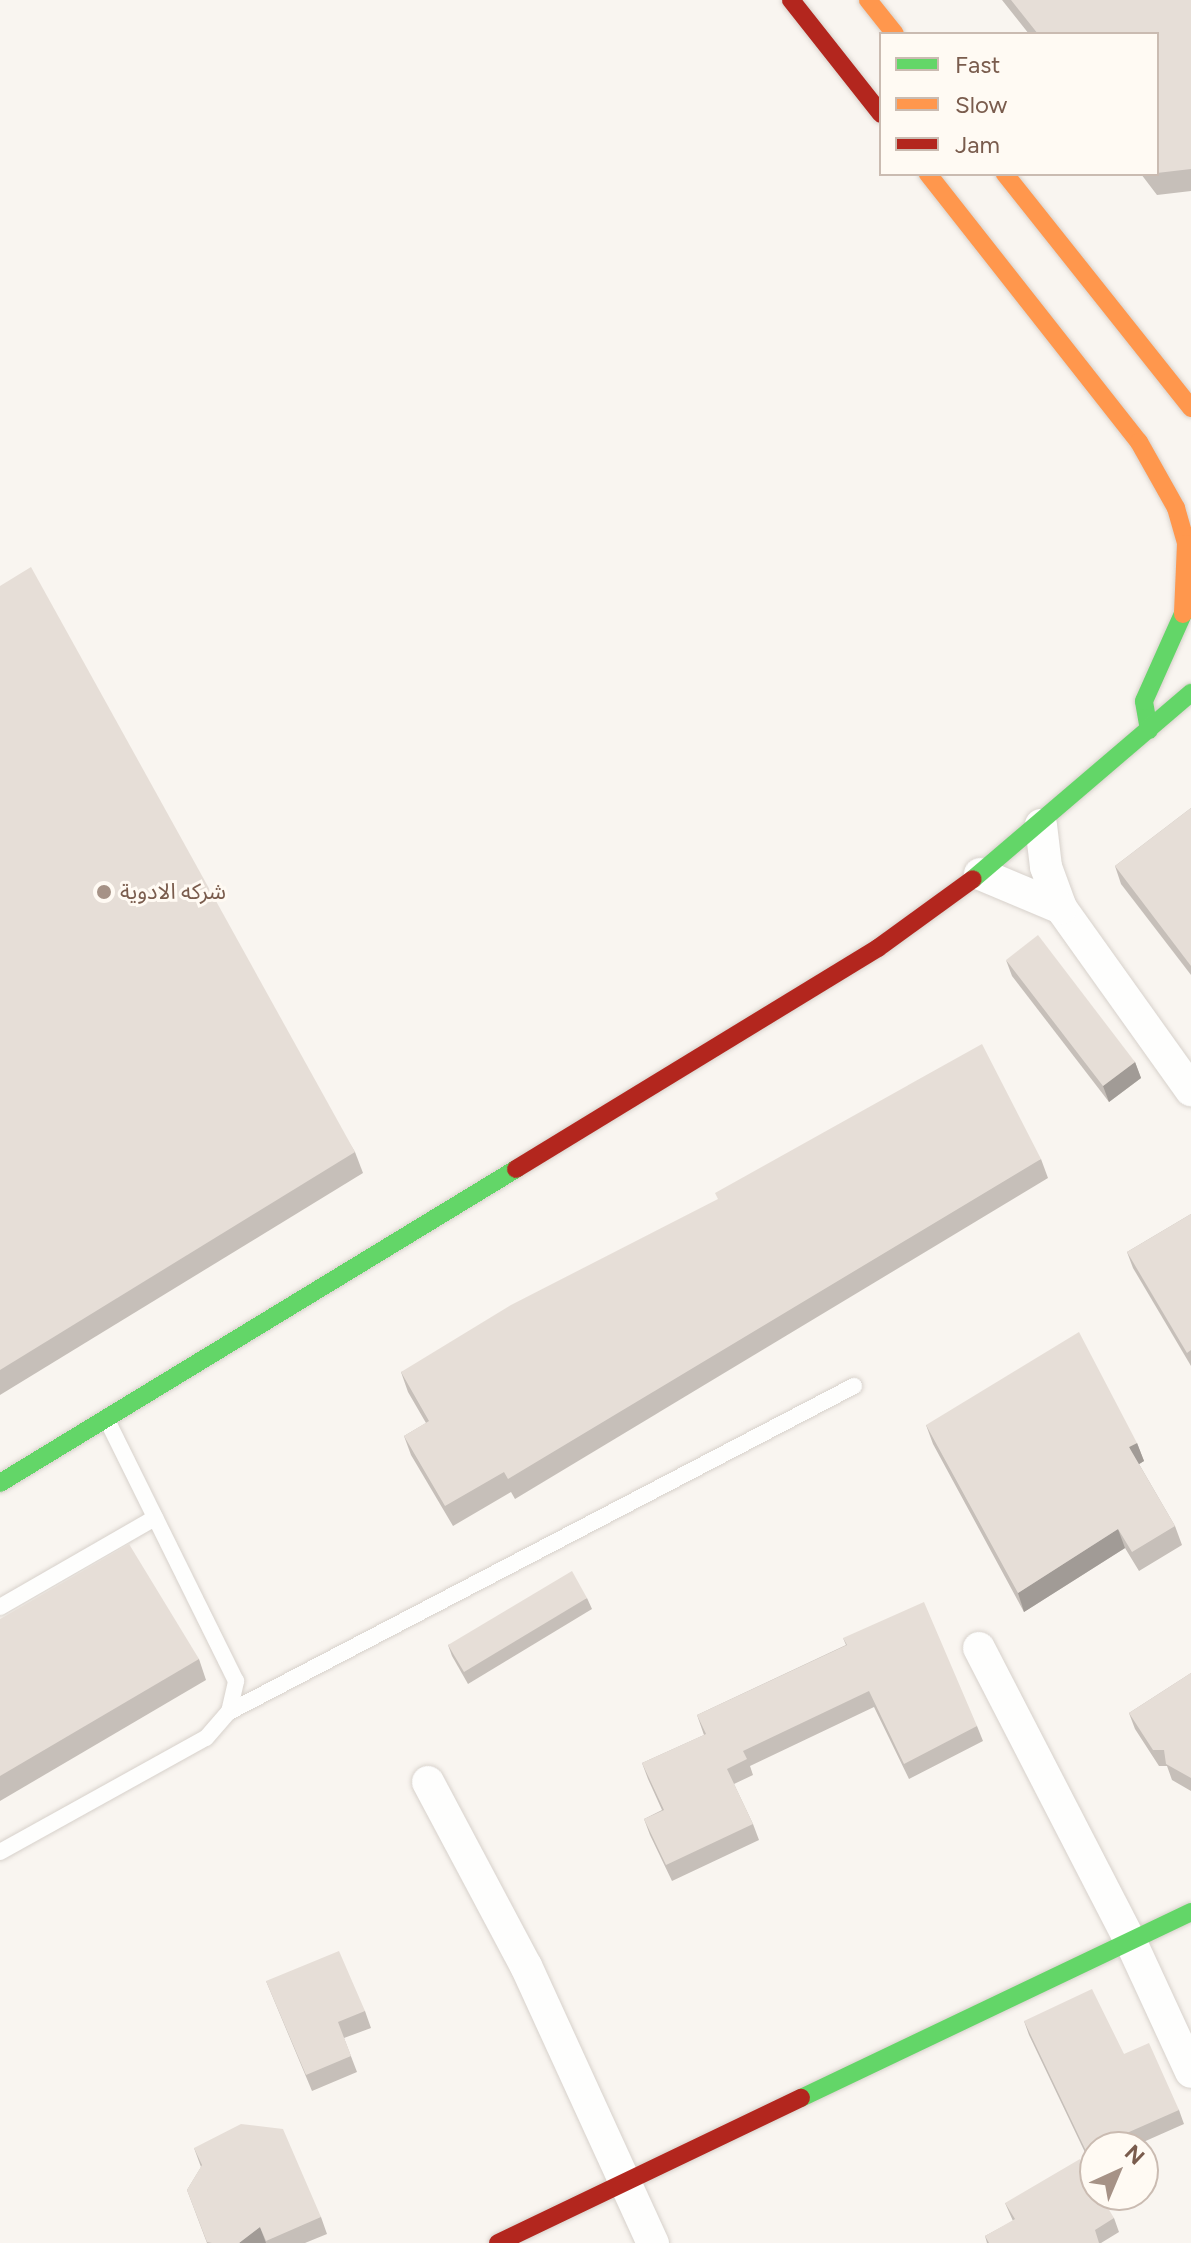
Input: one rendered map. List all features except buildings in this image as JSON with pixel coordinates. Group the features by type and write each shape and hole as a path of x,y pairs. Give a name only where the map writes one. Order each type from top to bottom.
{"street":[{"path":"791,0 879,111"},
{"path":"868,0 893,32"},
{"path":"930,176 1139,442 1176,508 1186,544 1187,582 1182,619 1144,701 1149,730"},
{"path":"1007,176 1191,408"},
{"path":"0,1483 813,990 980,874 1041,825 1191,693"},
{"path":"1041,825 1046,867 1061,908 1191,1090"},
{"path":"980,874 1061,908"},
{"path":"979,1648 1130,1940 1191,2072"},
{"path":"428,1782 526,1966 653,2243"},
{"path":"498,2243 1191,1912"}],"lane":[{"path":"0,1852 206,1738 229,1712 854,1386"},
{"path":"106,1418 236,1681 229,1712"},
{"path":"0,1607 155,1518"}],"traffic: fast":[{"path":"1149,730 1144,701 1183,614"},
{"path":"973,879 1191,693"},
{"path":"0,1483 516,1169"},
{"path":"801,2098 1191,1912"}],"traffic: slow":[{"path":"868,0 893,32"},
{"path":"930,176 1139,442 1176,508 1186,544 1183,614"},
{"path":"1007,176 1191,408"}],"traffic: jam":[{"path":"791,0 879,111"},
{"path":"516,1169 878,948 973,879"},
{"path":"498,2243 801,2098"}],"place":[{"name":"شركه الادوية","path":"104,892"}]}
